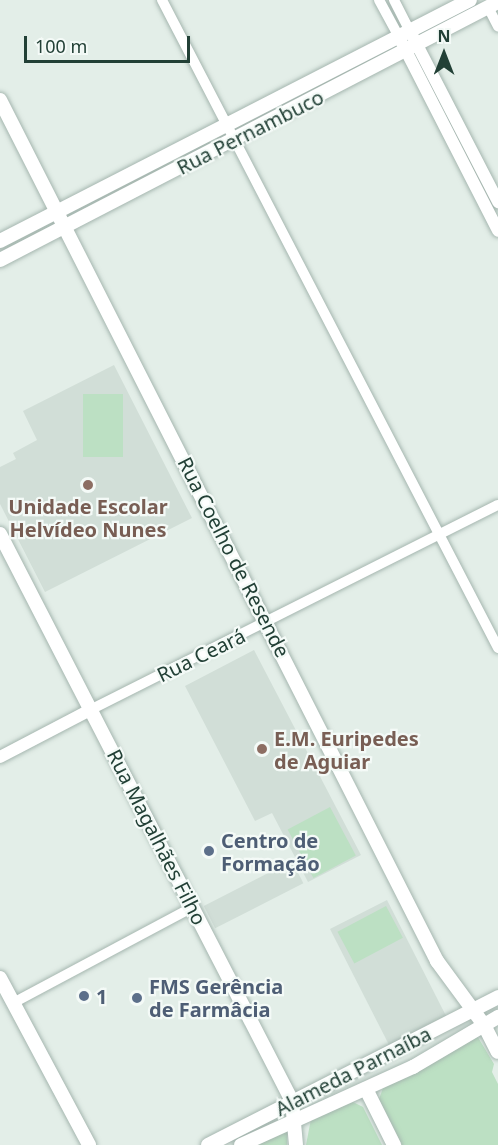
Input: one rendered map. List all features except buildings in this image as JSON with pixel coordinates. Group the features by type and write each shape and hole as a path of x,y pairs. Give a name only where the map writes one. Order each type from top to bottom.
{"main road":[{"name":"Rua Pernambuco","path":"0,241 470,0"},
{"name":"Rua Pernambuco","path":"0,260 493,4"},
{"name":"Rua Coelho de Resende","path":"0,100 267,622 437,961 484,1025 498,1052"},
{"name":"Rua Magalhães Filho","path":"0,534 292,1101 296,1118 296,1145"},
{"path":"2,987 13,1003 88,1145"},
{"name":"Alameda Parnaíba","path":"208,1145 498,997"},
{"name":"Alameda Parnaíba","path":"244,1144 296,1118 413,1067 498,1017"},
{"path":"366,1089 394,1145"}],"street":[{"path":"162,0 229,125 498,648"},
{"path":"379,0 405,34"},
{"path":"394,0 405,34 498,231"},
{"path":"493,4 498,27"},
{"path":"412,48 498,201"},
{"name":"Rua Ceará","path":"0,757 498,505"},
{"path":"13,1003 193,907"}],"shaded area":[{"name":"Unidade Escolar Helvídeo Nunes","path":"114,365 192,518 45,592 0,504 0,467 16,459 13,453 37,440 23,411"},
{"name":"E.M. Euripedes de Aguiar","path":"254,650 361,855 308,882 272,813 255,821 185,686"},
{"path":"292,861 303,883 215,928 204,906"},
{"path":"387,900 447,1019 390,1048 330,929"}],"green space":[{"path":"83,394 123,394 123,457 83,457"},
{"path":"330,807 356,856 313,878 288,830"},
{"path":"386,906 403,938 354,964 337,932"},
{"path":"476,1034 494,1064 492,1072 498,1084 498,1145 402,1145 379,1099 383,1088"},
{"path":"353,1102 363,1107 382,1145 306,1145 311,1119"},
{"path":"287,1128 287,1145 253,1145"}],"place":[{"name":"Unidade Escolar Helvídeo Nunes","path":"88,485"},
{"name":"E.M. Euripedes de Aguiar","path":"262,749"},
{"name":"Centro de Formação","path":"209,851"},
{"name":"1","path":"84,996"},
{"name":"FMS Gerência de Farmâcia","path":"137,998"}]}
